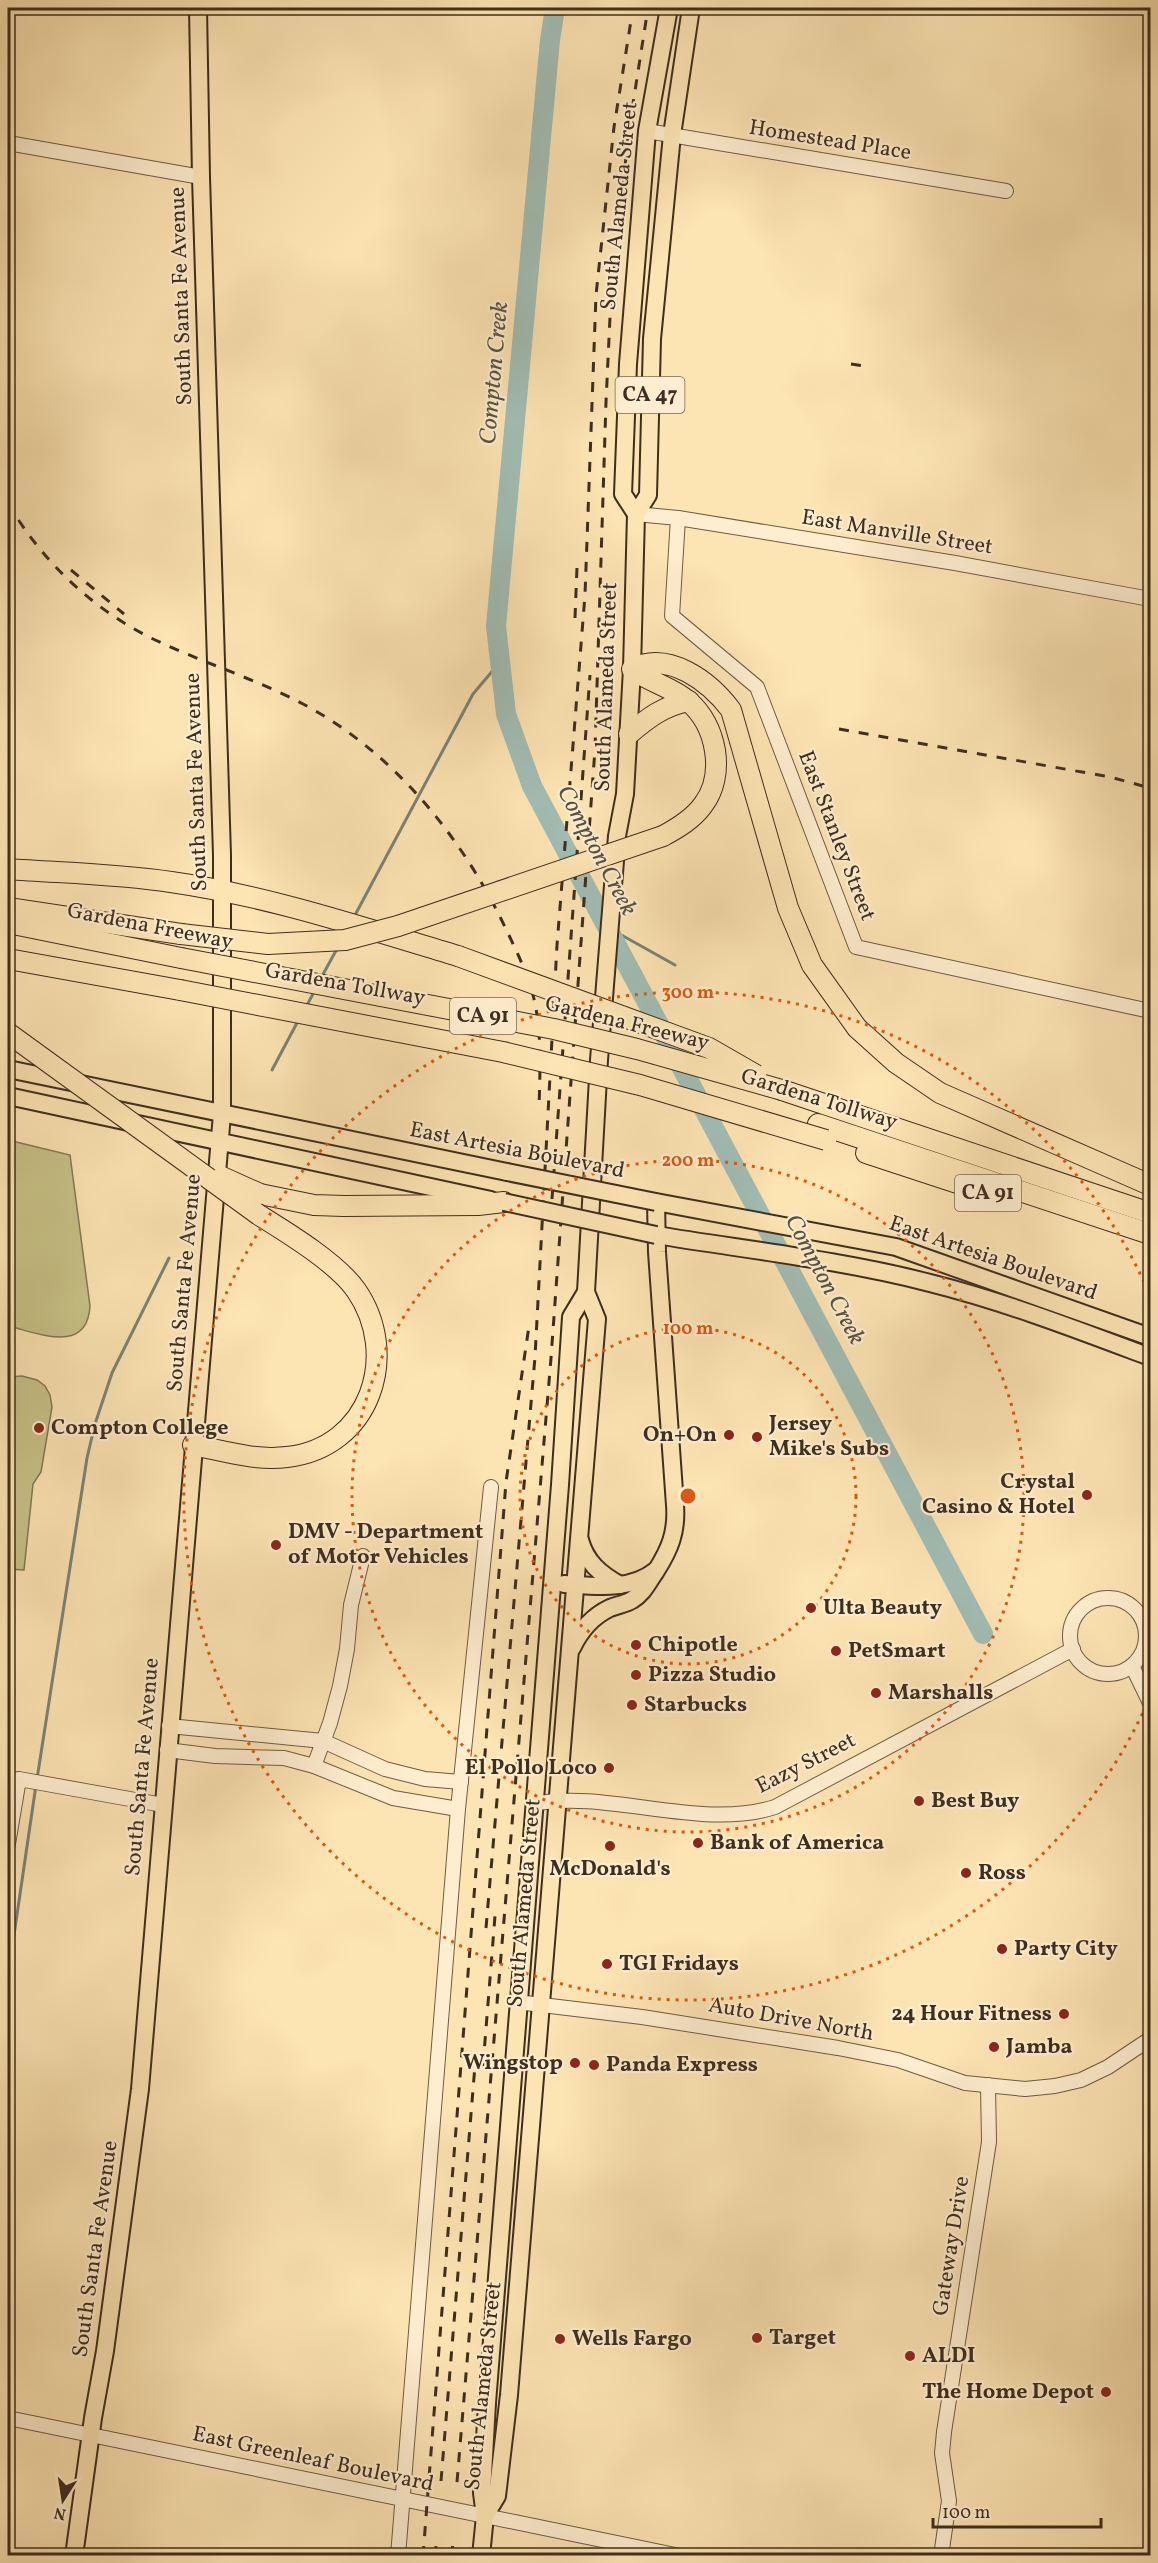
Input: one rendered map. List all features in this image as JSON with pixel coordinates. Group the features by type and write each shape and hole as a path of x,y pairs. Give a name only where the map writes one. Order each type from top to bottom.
{"highway":[{"path":"632,669 641,665 680,668 709,685 731,710 788,908 812,965 840,1006 874,1045 917,1078 962,1104 1150,1185"},
{"path":"8,908 181,934 268,944 314,944 355,938 663,836 682,826 704,805 716,772 712,735 703,718 689,701 632,669"},
{"path":"628,734 657,711 670,705 689,701"},
{"path":"8,869 141,879 223,891 324,916 458,956 709,1048 782,1090"},
{"name":"Gardena Freeway","path":"8,923 554,1029 637,1049 804,1097 1150,1213"},
{"path":"8,948 180,984"},
{"name":"CA 91","path":"8,959 180,984 536,1059 640,1085 822,1132 1150,1247"},
{"path":"8,1033 179,1156 197,1172 322,1259 354,1288 372,1321 378,1355 372,1390 364,1408 331,1442 304,1454 288,1457 257,1457 193,1445"},
{"name":"Gardena Tollway","path":"822,1132 1150,1234"},
{"path":"938,1142 957,1160 1150,1225"},
{"path":"179,1156 260,1194 314,1204 344,1206 478,1205 504,1202"}],"main road":[{"name":"South Santa Fe Avenue","path":"74,2556 109,2329 140,2089 222,1114 223,891 198,8"},
{"name":"South Alameda Street","path":"636,514 623,494 628,364 647,131 669,8"},
{"name":"South Alameda Street","path":"485,2516 497,2496 509,2395 597,1319 586,1292 598,1060 617,836 625,805 632,669 636,514 648,495 652,339 672,135 692,8"},
{"name":"East Artesia Boulevard","path":"8,1069 656,1202 896,1246 1150,1337"},
{"name":"East Artesia Boulevard","path":"8,1096 504,1202 657,1242 876,1271 1004,1304 1150,1357"},
{"path":"568,1657 577,1637 590,1622 608,1609 632,1600 644,1590 670,1549 676,1520 656,1202"},
{"path":"1004,1304 1009,1286"},
{"name":"South Alameda Street","path":"481,2556 485,2516 482,2493 487,2403 571,1317 586,1292"},
{"path":"579,1533 584,1553 593,1566 604,1576 620,1585"},
{"path":"551,1584 620,1585 646,1578 656,1570"}],"street":[{"name":"Homestead Place","path":"647,131 1006,191"},
{"path":"8,143 201,177"},
{"name":"East Manville Street","path":"636,514 678,518 943,561 1150,599"},
{"name":"East Stanley Street","path":"678,518 672,616 758,687 856,947 1150,1011"},
{"path":"398,2556 458,1809 491,1487"},
{"path":"314,1766 340,1686 347,1649 351,1605 363,1556"},
{"path":"1105,1598 1121,1600 1135,1608 1146,1630 1145,1646 1132,1666 1112,1674 1098,1672 1080,1661 1073,1649 1071,1628 1082,1608 1105,1598"},
{"name":"Eazy Street","path":"533,1804 556,1799 671,1810 734,1814 760,1812 776,1807 1073,1649"},
{"path":"1132,1666 1150,1703"},
{"path":"169,1726 323,1741 385,1769 425,1779 461,1782"},
{"path":"167,1750 215,1756 285,1758 314,1766 393,1798 458,1809"},
{"path":"8,1844 18,1781 22,1779 163,1805"},
{"name":"Auto Drive North","path":"518,2002 642,2017 838,2048 898,2060 965,2083 1025,2089 1081,2080 1108,2067 1150,2039"},
{"name":"Gateway Drive","path":"941,2556 949,2502 942,2453 944,2432 990,2142 988,2085"},
{"name":"East Greenleaf Boulevard","path":"8,2418 680,2556"}],"shaded area":[{"path":"8,1140 70,1155 90,1306 87,1321 80,1331 71,1336 47,1336 8,1326"},
{"path":"22,1376 37,1380 45,1386 50,1395 52,1407 41,1472 33,1484 24,1570 8,1569 8,1377"}],"waterway":[{"name":"Compton Creek","path":"555,8 550,40 496,626 506,714 532,786 983,1634"},
{"path":"354,917 473,694 500,662"},
{"path":"616,932 675,965"},
{"path":"321,978 338,947"},
{"path":"306,1007 314,992"},
{"path":"272,1070 298,1021"},
{"path":"37,1779 87,1458 95,1424 112,1373 169,1258"},
{"path":"8,1976 36,1785"}],"railway":[{"path":"486,1928 535,1357 557,945 585,595 596,295 614,127 633,8"},
{"path":"457,2482 551,1358 595,749 611,296 629,129 648,8"},
{"path":"851,364 865,366"},
{"path":"8,503 21,524 52,563 69,581 108,612 151,638 305,705 368,747 422,800 468,861 488,894 525,971 534,999 538,1025 539,1108"},
{"path":"575,618 577,567"},
{"path":"71,570 124,614"},
{"path":"552,1199 590,675"},
{"path":"839,729 1110,777 1150,788"},
{"path":"423,2556 506,1482 529,1326"},
{"path":"483,2066 495,1916"},
{"path":"441,2481 476,2053"},
{"path":"435,2556 437,2537"},
{"path":"452,2556 453,2539"}],"place":[{"name":"Compton College","path":"39,1428"},
{"name":"On+On","path":"729,1435"},
{"name":"Jersey Mike's Subs","path":"757,1437"},
{"name":"Crystal Casino & Hotel","path":"1087,1495"},
{"name":"DMV - Department of Motor Vehicles","path":"276,1545"},
{"name":"Ulta Beauty","path":"811,1608"},
{"name":"Chipotle","path":"636,1645"},
{"name":"PetSmart","path":"836,1651"},
{"name":"Pizza Studio","path":"636,1675"},
{"name":"Marshalls","path":"876,1693"},
{"name":"Starbucks","path":"632,1705"},
{"name":"El Pollo Loco","path":"609,1768"},
{"name":"Best Buy","path":"919,1801"},
{"name":"Bank of America","path":"698,1843"},
{"name":"McDonald's","path":"610,1846"},
{"name":"Ross","path":"966,1873"},
{"name":"Party City","path":"1002,1949"},
{"name":"TGI Fridays","path":"607,1964"},
{"name":"24 Hour Fitness","path":"1064,2014"},
{"name":"Jamba","path":"994,2047"},
{"name":"Wingstop","path":"575,2063"},
{"name":"Panda Express","path":"594,2065"},
{"name":"Target","path":"757,2338"},
{"name":"Wells Fargo","path":"560,2339"},
{"name":"ALDI","path":"910,2356"},
{"name":"The Home Depot","path":"1106,2392"}]}
